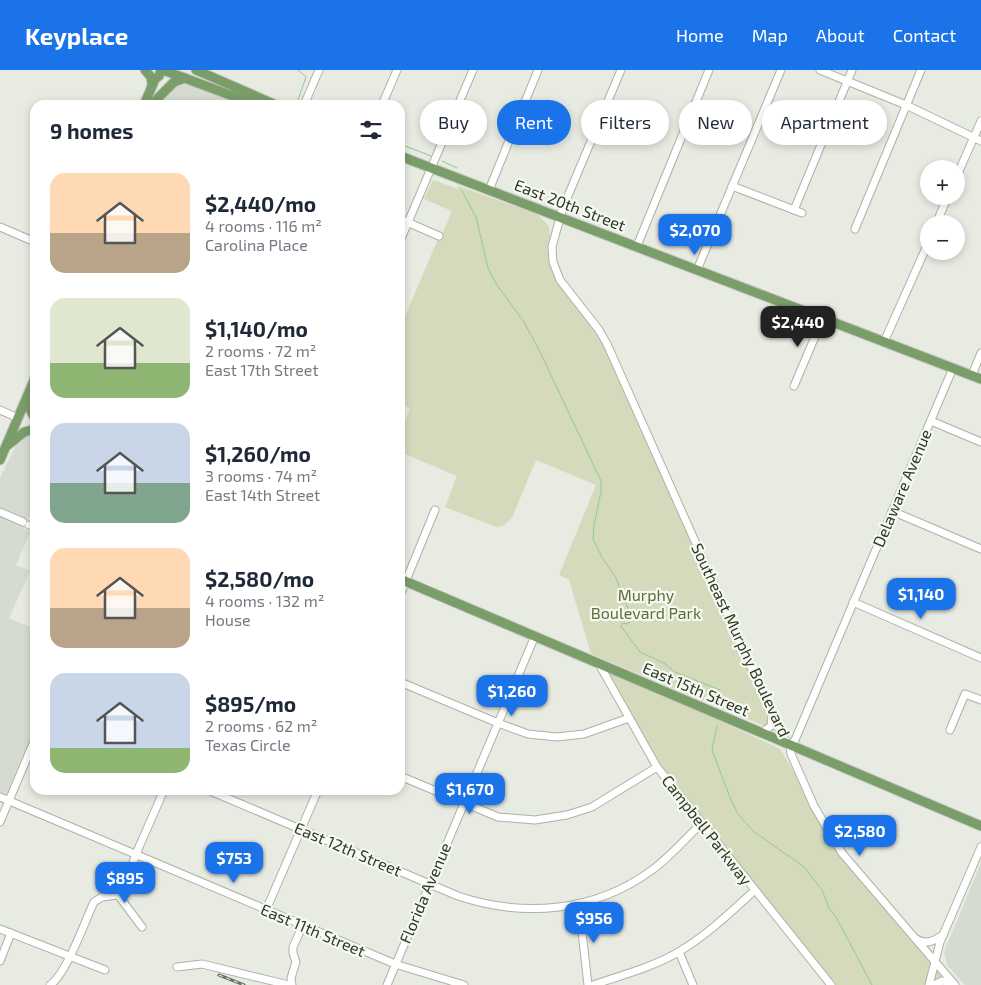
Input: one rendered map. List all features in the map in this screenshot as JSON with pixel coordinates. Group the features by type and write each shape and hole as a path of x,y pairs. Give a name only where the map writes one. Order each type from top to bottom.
{"main road":[{"path":"145,70 151,77 159,75 185,78 244,100"},
{"path":"196,70 208,73 265,100"},
{"path":"155,100 161,85 159,75"},
{"path":"146,100 159,75"},
{"path":"157,100 174,82 185,78"},
{"name":"East 20th Street","path":"405,158 981,379"},
{"path":"0,460 30,389"},
{"path":"28,394 30,409"},
{"path":"18,418 30,423"},
{"path":"6,447 24,432 30,430"},
{"name":"East 15th Street","path":"405,581 981,826"}],"street":[{"path":"306,100 319,70"},
{"path":"384,100 397,70"},
{"path":"405,230 473,70"},
{"path":"489,190 538,70"},
{"name":"Southeast Murphy Boulevard","path":"621,70 560,216 552,247 555,269 560,280 599,330 607,344 781,734 790,746 791,754 814,806 842,853 955,984"},
{"path":"637,246 709,70"},
{"path":"697,270 781,70"},
{"path":"820,70 906,105 977,140"},
{"path":"794,210 852,70"},
{"path":"855,229 921,70"},
{"path":"965,162 977,140 981,121"},
{"path":"732,186 802,213"},
{"path":"405,222 439,236"},
{"path":"0,226 30,240"},
{"path":"884,342 921,260"},
{"path":"794,386 823,318"},
{"path":"972,375 981,353"},
{"name":"Delaware Avenue","path":"790,746 795,740 952,368"},
{"path":"0,410 18,418"},
{"path":"931,421 981,442"},
{"path":"405,576 435,510"},
{"path":"892,511 981,549"},
{"path":"0,512 29,525"},
{"path":"853,602 981,658"},
{"name":"Florida Avenue","path":"387,985 535,636"},
{"name":"Campbell Parkway","path":"599,664 656,767 831,985"},
{"path":"405,684 528,734 557,737 584,734 629,718"},
{"path":"950,730 965,694 981,700"},
{"path":"760,733 771,726 772,714"},
{"path":"0,822 30,751"},
{"path":"405,778 498,817 535,820 567,815 592,807 656,767"},
{"path":"50,985 56,981 70,956 94,902 102,897 118,895 124,888 136,854 162,795"},
{"name":"East 12th Street","path":"220,795 458,896 502,907 532,909 579,905 612,892 652,870 702,823"},
{"path":"266,910 316,795"},
{"name":"East 11th Street","path":"0,797 395,964 459,985"},
{"path":"929,985 934,961 981,847"},
{"path":"593,985 635,971 679,952 721,920 755,890"},
{"path":"118,895 142,927"},
{"path":"579,905 588,985"},
{"path":"177,967 202,964 291,985 296,962 293,947 303,925"},
{"path":"0,929 106,970"},
{"path":"0,961 11,933"},
{"path":"916,939 922,942 930,942 944,935"},
{"path":"679,952 693,985"},
{"path":"934,985 942,981 955,984"}],"shaded area":[{"path":"182,81 236,100 164,100 173,84"},
{"path":"30,433 30,517 23,529 30,532 16,565 30,571 9,618 30,627 30,742 9,792 6,794 0,792 0,478 18,441 25,434"},
{"path":"981,863 981,985 965,985 947,965 944,952"}],"green space":[{"name":"Murphy Boulevard Park","path":"433,180 458,189 458,186 537,214 548,225 551,262 600,336 771,718 767,727 591,654 569,580 559,575 596,485 536,460 512,518 503,526 496,527 445,507 457,476 405,454 405,421 410,408 405,406 405,316 452,211 424,199"},
{"name":"Murphy Boulevard Park","path":"599,664 780,749 842,853 955,985 831,985 657,767"}],"waterway":[{"path":"298,70 306,77 298,100"},
{"path":"405,146 431,156"},
{"path":"442,161 457,168"},
{"path":"462,191 476,217 488,268 497,285 524,322 540,352 601,481 601,492 593,539 603,559 615,576 631,616 629,623 623,623 621,626 640,652 664,663 675,672 720,690"},
{"path":"717,726 712,750 738,814 753,831 804,867 822,890 829,908 836,917 872,985"}],"railway":[{"path":"219,975 244,985"}]}
